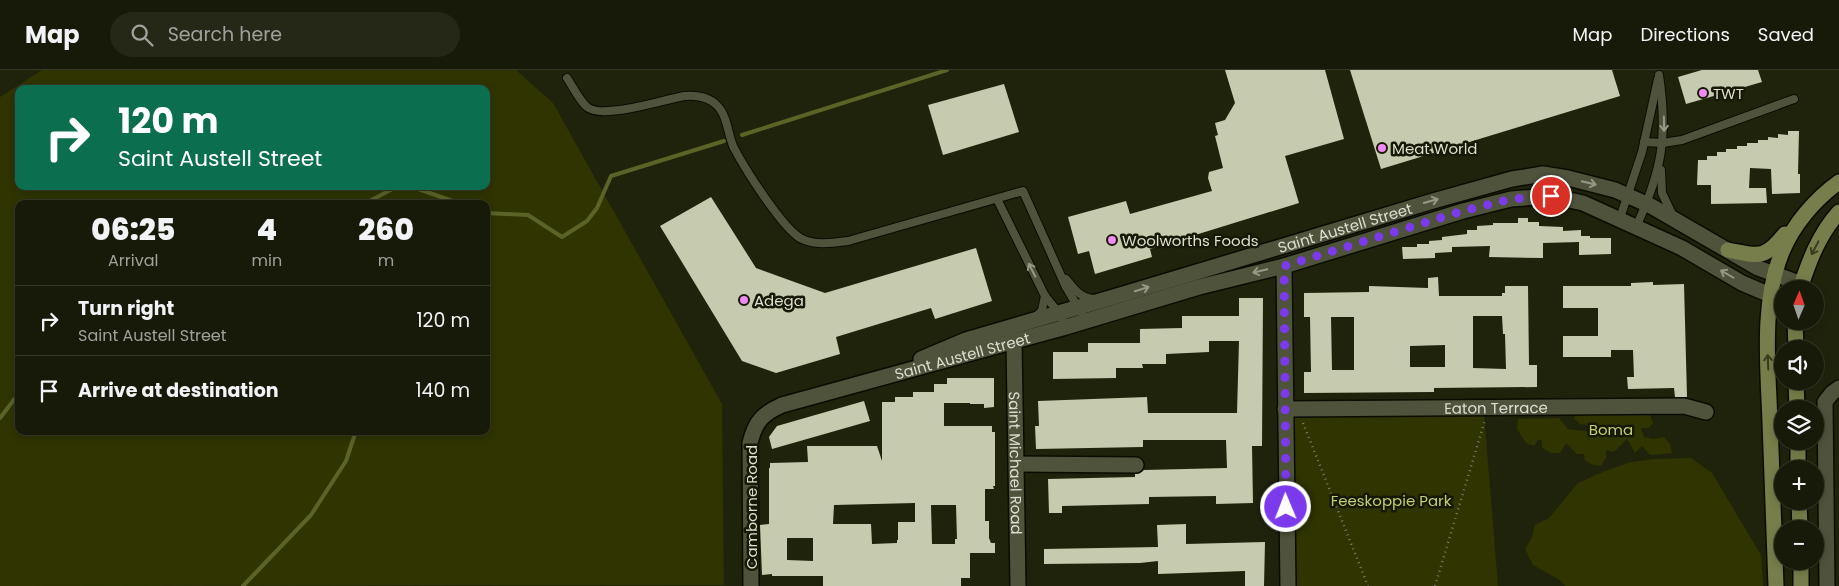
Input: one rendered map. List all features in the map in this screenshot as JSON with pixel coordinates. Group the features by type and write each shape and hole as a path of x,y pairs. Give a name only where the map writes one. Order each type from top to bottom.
{"main road":[{"path":"1728,250 1747,254 1766,252 1774,247 1789,229 1837,183"},
{"path":"1803,280 1814,250 1829,223 1839,212"},
{"path":"1776,280 1782,253 1804,214"},
{"path":"1774,310 1767,338 1776,586"},
{"path":"1801,570 1801,586"}],"street":[{"name":"Saint Austell Street","path":"754,428 764,415 782,405 1014,341 1063,320 1078,307 1433,201 1512,180 1543,174 1601,186 1646,204 1758,268 1788,280"},
{"name":"Saint Austell Street","path":"880,377 966,340 1018,325 1063,320 1086,321 1199,287 1284,266 1463,211 1511,199 1551,196 1567,198 1620,218 1682,248 1742,283 1774,297"},
{"path":"1284,266 1291,409 1288,586"},
{"name":"Saint Michael Road","path":"1014,341 1018,586"},
{"path":"1827,586 1825,402 1839,388"},
{"name":"Eaton Terrace","path":"1291,409 1684,406 1706,412"},
{"name":"Camborne Road","path":"751,586 750,443 754,428"},
{"path":"1017,464 1136,465"}],"lane":[{"path":"1620,218 1644,142 1659,72"},
{"path":"1636,227 1654,184 1662,143 1664,120 1659,72"},
{"path":"567,78 588,108 599,112 613,112 667,99 695,95 714,103 721,109 734,148 758,188 786,226 801,238 824,244 848,241 1023,191 1066,288 1086,321"},
{"path":"1644,142 1662,143 1687,139 1794,99"},
{"path":"1660,156 1662,193 1676,221"},
{"path":"997,199 1045,296 1063,320"},
{"path":"1058,267 1075,290 1088,299 1102,300 1117,296"},
{"path":"1018,325 1039,314 1042,310 1045,296"}],"path":[{"path":"1435,586 1490,408"},
{"path":"1291,409 1368,586"}],"green space":[{"path":"42,70 516,70 553,103 722,404 724,585 0,586 0,97 15,87 15,190 490,190 490,85 19,85"},
{"name":"Boma","path":"1648,410 1653,423 1649,428 1641,428 1644,437 1653,439 1664,437 1670,444 1672,453 1650,455 1642,446 1635,453 1627,439 1614,452 1606,450 1606,458 1601,466 1591,464 1585,460 1584,454 1577,454 1566,443 1560,453 1551,453 1542,448 1542,440 1538,440 1534,446 1526,443 1517,429 1518,419 1559,418 1568,429 1593,432 1593,426 1580,424 1574,418 1579,412"},
{"name":"Feeskoppie Park","path":"1484,413 1498,586 1296,586 1292,415"},
{"path":"1691,458 1712,473 1761,555 1763,586 1565,586 1560,580 1533,565 1525,549 1532,537 1535,525 1549,518 1578,483 1631,462"}],"building":[{"path":"1225,70 1325,70 1344,139 1285,156 1299,203 1150,249 1152,257 1095,274 1089,251 1078,254 1068,217 1126,201 1130,214 1212,191 1208,178 1209,172 1223,168 1215,136 1218,135 1215,123 1225,120 1235,103"},
{"path":"1350,70 1612,70 1620,96 1381,169"},
{"name":"TWT","path":"1702,70 1758,70 1762,82 1686,104 1678,77"},
{"path":"1004,84 1019,132 943,155 928,105"},
{"path":"1788,131 1799,131 1798,174 1800,174 1800,193 1772,194 1771,169 1750,168 1749,188 1766,188 1767,203 1711,204 1711,185 1697,185 1698,160 1707,160 1707,156 1717,156 1717,152 1726,152 1726,149 1737,149 1737,146 1747,146 1747,143 1758,143 1758,140 1768,140 1768,137 1778,138 1778,134 1788,135"},
{"path":"711,197 756,268 825,293 976,248 992,301 935,319 931,308 836,337 840,354 776,373 742,361 660,226"},
{"path":"1518,218 1528,218 1528,222 1539,222 1539,226 1563,227 1563,231 1581,230 1581,236 1590,236 1590,238 1611,238 1611,254 1579,255 1579,242 1543,243 1543,258 1489,257 1490,246 1452,247 1452,252 1435,253 1435,258 1403,259 1402,247 1417,247 1417,244 1429,244 1429,241 1442,240 1442,237 1467,234 1467,230 1477,230 1477,226 1493,225 1493,223 1518,223"},
{"path":"1438,277 1439,296 1502,296 1502,293 1505,293 1505,286 1528,286 1529,365 1537,365 1537,387 1434,388 1434,392 1304,393 1304,372 1311,372 1310,317 1304,317 1304,293 1369,292 1369,286 1428,288 1428,278","holes":["1473,316 1502,316 1503,334 1505,334 1506,369 1473,368","1331,317 1354,317 1354,370 1332,370","1445,345 1445,367 1410,367 1410,346"]},
{"path":"1653,282 1653,285 1684,284 1687,397 1675,397 1674,388 1628,389 1627,377 1634,377 1633,350 1611,350 1611,357 1563,357 1563,336 1598,336 1598,308 1563,308 1563,286 1631,286 1631,283"},
{"path":"1239,298 1263,298 1262,446 1252,446 1253,503 1216,504 1216,496 1149,497 1149,504 1062,506 1062,513 1049,513 1048,479 1135,477 1135,474 1144,470 1227,468 1226,440 1143,440 1143,447 1036,449 1035,426 1039,426 1038,401 1147,397 1148,413 1237,413 1239,341 1209,341 1209,352 1166,354 1166,364 1142,364 1143,368 1116,368 1116,378 1053,379 1053,352 1088,352 1088,343 1140,343 1140,329 1182,328 1182,316 1239,316"},
{"path":"947,378 994,378 994,407 984,408 984,404 944,403 944,426 992,426 992,432 995,432 995,486 993,486 994,489 985,489 985,521 989,521 989,538 991,543 995,543 995,553 970,553 970,578 961,578 961,586 823,586 823,576 762,575 760,525 769,524 770,463 808,462 807,446 877,446 882,461 882,402 895,402 895,397 913,397 913,392 934,392 934,384 947,384","holes":["915,503 915,522 898,522 897,543 872,544 871,524 833,524 834,505","931,505 956,505 957,539 955,539 955,544 932,544","787,538 813,538 813,561 787,560"]},
{"path":"864,401 870,421 772,449 769,437 777,426"},
{"path":"1186,524 1186,544 1265,542 1264,586 1245,586 1245,571 1158,574 1158,561 1140,563 1044,564 1044,549 1158,547 1157,525"}],"waterway":[{"path":"742,135 947,70"},
{"path":"490,213 528,215 562,237 587,221 597,208 611,176 724,141"},
{"path":"372,200 390,190"},
{"path":"421,190 450,200"},
{"path":"0,418 15,398"},
{"path":"243,586 311,515 346,461 355,435"}],"place":[{"name":"TWT","path":"1703,93"},
{"name":"Meat World","path":"1382,148"},
{"name":"Woolworths Foods","path":"1112,240"},
{"name":"Adega","path":"744,300"}],"route":[{"path":"1286,507 1284,266 1463,211 1511,199 1551,196"}]}
